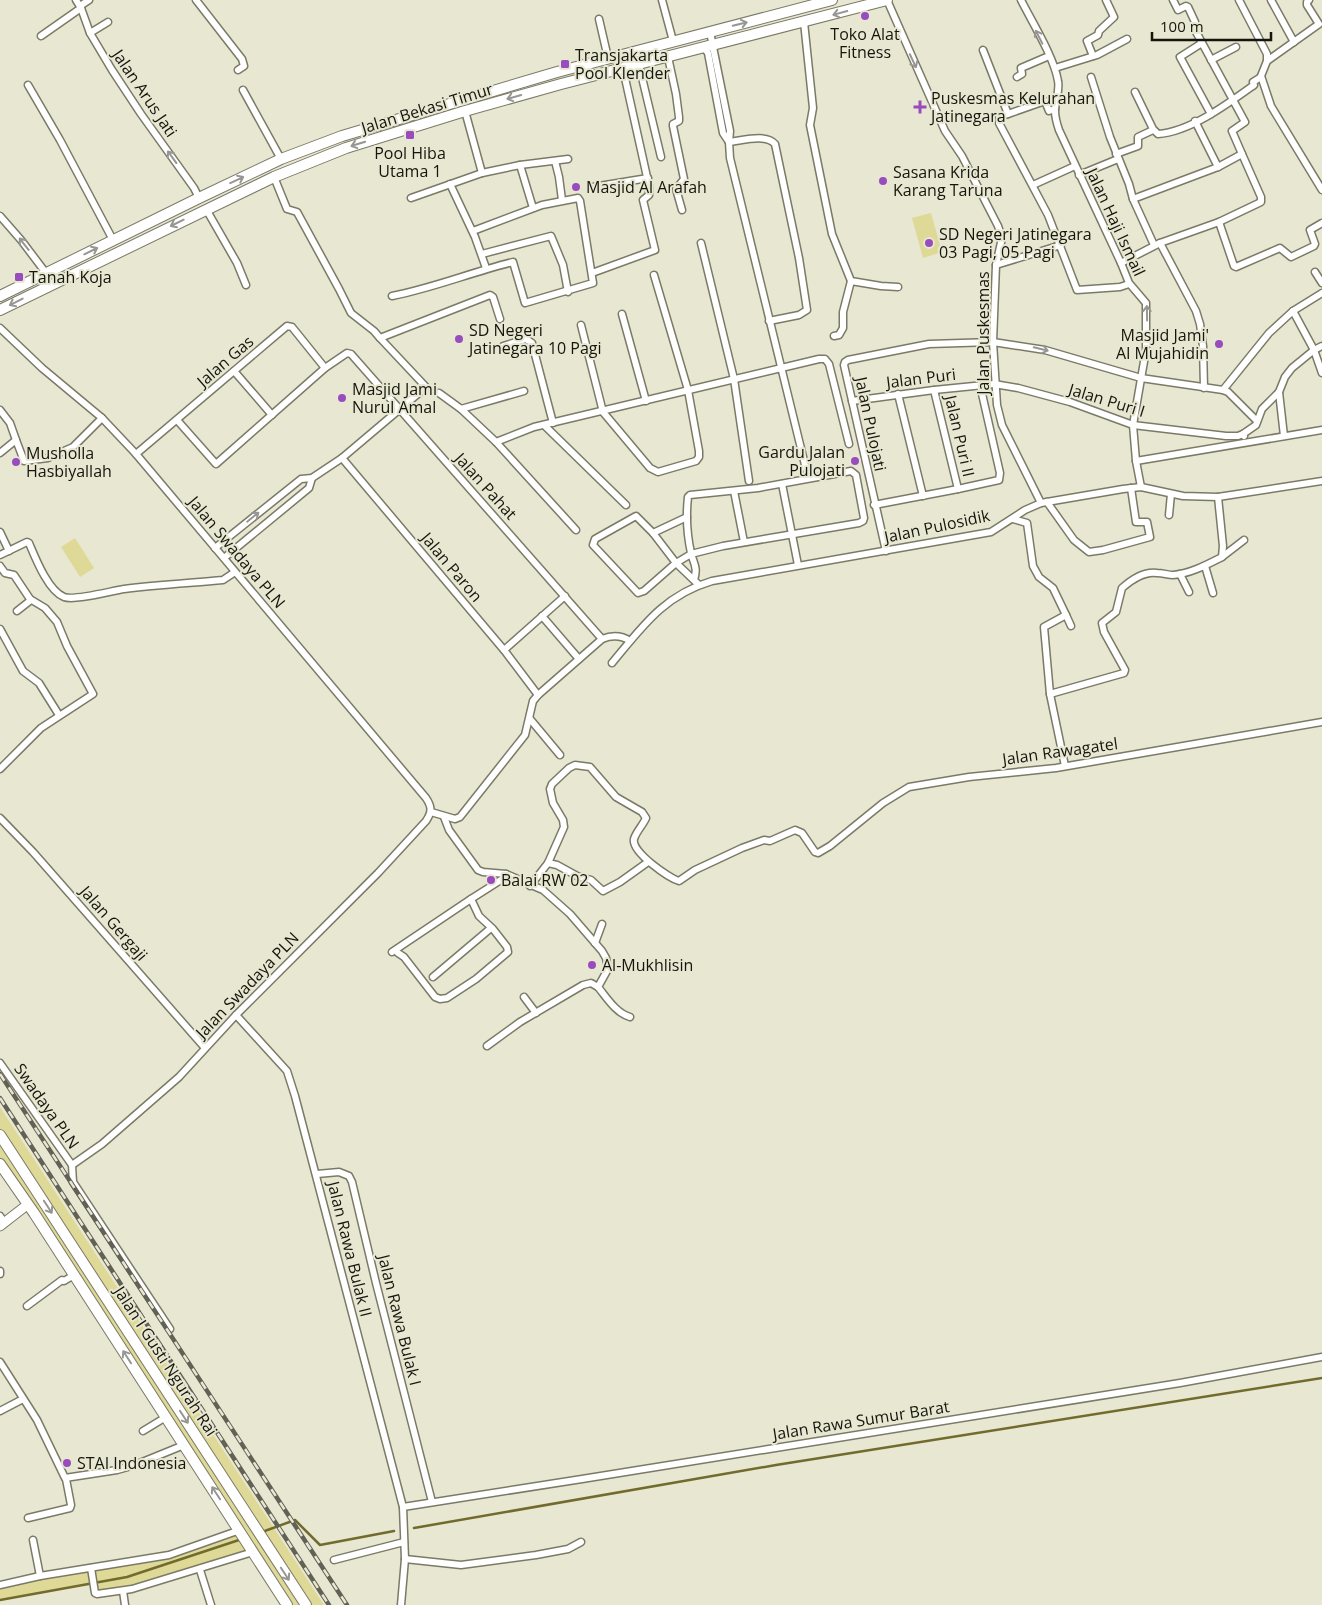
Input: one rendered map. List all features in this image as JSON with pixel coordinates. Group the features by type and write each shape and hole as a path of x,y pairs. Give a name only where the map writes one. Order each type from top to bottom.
{"main road":[{"name":"Jalan Bekasi Timur","path":"0,296 281,159 335,138 608,58 832,0"},
{"name":"Jalan Bekasi Timur","path":"0,310 274,177 346,148 465,111 880,1"},
{"name":"Jalan I Gusti Ngurah Rai","path":"0,1135 306,1605"},
{"name":"Jalan I Gusti Ngurah Rai","path":"0,1164 74,1274 287,1605"},
{"path":"7,1174 21,1166"}],"street":[{"path":"41,36 79,4 89,0"},
{"path":"196,0 242,59 244,66 238,70"},
{"path":"662,0 672,41"},
{"name":"Jalan Haji Ismail","path":"1021,0 1049,56 1058,81 1055,118 1059,130 1130,284 1144,299 1147,307 1146,350 1133,425 1136,462 1141,487"},
{"path":"1093,56 1087,40 1098,35 1099,31 1114,17 1106,0"},
{"path":"1121,263 1157,244 1219,222 1262,200 1232,131 1245,122 1195,30 1195,22 1188,7 1186,6 1178,10 1173,0"},
{"path":"1239,0 1268,54 1268,61"},
{"path":"1271,0 1294,42"},
{"path":"1309,0 1306,3 1321,27 1294,42 1268,61 1261,73 1261,77 1271,106 1322,190"},
{"name":"Jalan Puskesmas","path":"880,1 945,131 962,156 998,226 1002,238 996,265 993,342 996,405 1002,425 1044,503 1074,540 1089,552 1150,537 1147,522 1136,522 1131,488"},
{"name":"Jalan Arus Jati","path":"79,4 90,33 141,114 194,188 199,198"},
{"path":"599,19 608,58"},
{"path":"90,33 108,22"},
{"path":"804,22 813,108 810,118 812,133 832,234 851,281 843,312 843,328 839,335 834,336"},
{"path":"710,32 708,47 730,131 728,142 730,158 806,469"},
{"path":"1054,68 1093,56 1127,39"},
{"path":"1202,43 1180,57 1210,114"},
{"path":"1211,60 1236,47"},
{"path":"983,50 1008,114"},
{"path":"1017,77 1022,74 1021,68 1049,56"},
{"path":"668,57 680,117 673,126 684,179 676,189 682,210"},
{"path":"639,65 661,157"},
{"path":"592,273 655,250 643,201 649,194 648,178 623,69"},
{"path":"1091,77 1133,199 1196,311 1203,346 1204,388"},
{"path":"1135,92 1154,130 1158,134 1169,133 1195,122 1233,100 1254,85 1253,82 1261,77"},
{"path":"28,86 60,140 113,240"},
{"path":"243,90 281,159"},
{"path":"1055,109 1049,111 1045,100 999,118 999,123 1048,215 1077,290 1120,287 1130,284"},
{"path":"465,111 482,173"},
{"path":"1195,122 1218,167"},
{"path":"1079,175 1138,146 1138,137 1154,130"},
{"path":"728,142 765,138 772,140 774,144 799,258 807,310 799,315 769,321"},
{"path":"1133,199 1218,167 1242,154"},
{"path":"411,198 482,173 520,165 568,159"},
{"path":"555,160 562,200"},
{"path":"520,165 532,208"},
{"path":"1033,185 1075,166"},
{"path":"215,548 301,479 312,478 342,458 426,387 374,331 351,313 297,212 287,209 274,177"},
{"path":"593,187 648,178"},
{"path":"450,184 482,254 486,268"},
{"path":"392,296 422,289 486,268 514,262 526,303 593,283 579,199 577,198 532,208 472,232"},
{"path":"206,209 237,263 246,285"},
{"path":"0,216 46,273"},
{"path":"1219,222 1236,268 1280,248 1291,257 1314,246 1310,230 1322,223"},
{"path":"482,254 551,236 563,265 568,292"},
{"path":"701,243 734,380 749,481"},
{"path":"996,265 1060,245"},
{"path":"1315,272 1322,283"},
{"path":"581,325 603,412 650,468 658,472 692,463 699,457 688,390 654,275"},
{"path":"851,281 898,287"},
{"path":"1223,390 1261,340 1293,311 1322,293"},
{"path":"380,338 490,295 493,297 500,319"},
{"path":"1293,311 1314,350 1322,373"},
{"path":"622,314 646,401"},
{"name":"Jalan Gas","path":"136,454 280,331 290,326 325,368"},
{"name":"Jalan Swadaya PLN","path":"0,328 42,368 102,418 136,454 426,798 431,808 426,821 378,873 236,1015 178,1077 102,1144 72,1165"},
{"path":"503,346 526,339 532,343 553,423"},
{"path":"993,342 1045,350 1140,378 1223,390 1228,392 1257,421"},
{"name":"Jalan Pulojati","path":"886,551 844,365 848,360 929,344 993,342"},
{"path":"1245,443 1243,434 1256,425 1262,409 1278,392 1292,368 1314,350 1322,346"},
{"name":"Jalan Pahat","path":"325,368 347,353 354,356 602,639"},
{"path":"496,442 518,432 544,425 819,358 825,359 829,364 849,444"},
{"path":"177,420 216,464 325,368"},
{"path":"234,371 272,415"},
{"name":"Jalan Puri","path":"852,401 994,384"},
{"name":"Jalan Puri I","path":"994,384 1018,388 1070,402 1133,425 1214,435 1238,436 1243,434"},
{"path":"874,504 997,481 1000,478 980,385"},
{"path":"461,409 524,390"},
{"name":"Jalan Puri II","path":"934,390 958,489"},
{"path":"1278,392 1284,436"},
{"path":"439,393 461,409 496,442 576,530"},
{"path":"898,394 922,496"},
{"path":"0,410 10,423 24,461 48,458 77,444 102,418"},
{"path":"544,425 626,506"},
{"path":"1136,462 1322,430"},
{"path":"1214,435 1216,448"},
{"path":"0,453 16,440"},
{"name":"Jalan Paron","path":"342,458 504,650 538,695"},
{"path":"696,583 676,563 638,517 633,516 595,539 593,545 638,593 644,591 676,563 691,554 723,546 863,521 856,475 851,472 734,491 690,495 688,497 687,517 691,554 696,567 696,583"},
{"path":"224,558 309,488 312,478"},
{"name":"Jalan Pulosidik","path":"612,663 650,616 696,583 991,532 1025,510 1044,503 1131,488 1141,487 1171,494 1218,497 1322,481"},
{"path":"782,484 798,565"},
{"path":"734,491 744,542"},
{"path":"1168,515 1171,494"},
{"path":"1218,497 1223,546 1222,557"},
{"path":"653,533 687,517"},
{"path":"1013,519 1027,523 1033,566 1039,577 1053,588 1071,626"},
{"path":"0,532 9,550"},
{"path":"1050,694 1124,673 1125,670 1104,632 1102,623 1116,612 1120,592 1124,586 1144,574 1155,572 1174,575 1205,566 1235,549 1244,540"},
{"path":"0,555 27,542 29,543 50,584 64,597 88,596 124,589 223,580 235,572"},
{"path":"0,566 5,573 14,575 31,600 46,608 57,622 67,646 92,693 92,696 41,728 0,770"},
{"path":"1205,566 1213,593"},
{"path":"1180,574 1189,592"},
{"path":"504,650 565,596"},
{"path":"18,610 31,600"},
{"path":"1065,766 1050,694 1044,626 1066,615"},
{"path":"542,616 579,659"},
{"path":"0,629 23,671 39,682 59,715"},
{"path":"431,812 455,819 462,815 525,734 533,701 538,695 602,639 621,636 630,641"},
{"path":"530,719 560,754"},
{"name":"Jalan Rawagatel","path":"648,862 679,881 695,870 742,848 764,840 770,841 796,830 802,833 816,853 822,852 883,803 909,787 969,777 1065,766 1322,722"},
{"path":"530,886 548,863 564,823 553,804 550,789 552,784 569,768 575,765 590,767 616,797 643,813 646,818 634,838 634,843 648,862 620,882 603,891 591,880 548,863"},
{"path":"444,817 449,830 478,870 506,874 543,890 552,897 595,943 606,958 608,966 598,987"},
{"name":"Jalan Gergaji","path":"0,818 33,852 206,1048"},
{"path":"471,899 479,916 507,947 508,952 448,998 440,999 435,997 404,957 395,952 471,899 504,878 506,874"},
{"path":"595,943 602,924"},
{"path":"433,977 491,928"},
{"path":"487,1046 536,1013 583,985 591,983 598,987 616,1009 625,1016 630,1017"},
{"path":"524,997 536,1013"},
{"name":"Jalan Rawa Bulak II","path":"236,1015 287,1072 317,1174 403,1507 405,1559 400,1605"},
{"name":"Swadaya PLN","path":"0,1063 72,1165"},
{"path":"72,1165 73,1182 170,1329"},
{"name":"Jalan Rawa Bulak I","path":"317,1174 340,1172 349,1176 352,1182 432,1502"},
{"path":"2,1221 27,1205"},
{"path":"27,1306 62,1280 64,1281 74,1274"},
{"name":"Jalan Rawa Sumur Barat","path":"403,1507 1160,1386 1322,1358"},
{"path":"0,1362 37,1420 66,1479 71,1505 70,1508 28,1518"},
{"path":"0,1411 23,1399"},
{"path":"143,1431 166,1417"},
{"path":"66,1479 126,1468 184,1446"},
{"path":"0,1585 40,1576 92,1569 171,1554 241,1532"},
{"path":"33,1540 40,1576"},
{"path":"334,1560 404,1542"},
{"path":"405,1559 461,1565 536,1556 568,1549 581,1542"},
{"path":"92,1569 95,1593 123,1591 200,1570 252,1549"},
{"path":"200,1570 211,1605"},
{"path":"123,1591 125,1605"}],"shaded area":[{"path":"931,213 942,252 923,258 912,218"},
{"path":"75,538 94,568 80,577 61,547"},
{"path":"0,1107 324,1605 306,1605 0,1135"},
{"path":"0,1143 87,1274 300,1605 287,1605 253,1552 123,1591 95,1593 94,1583 0,1600 0,1585 171,1554 239,1530 0,1164"}],"waterway":[{"path":"414,1528 776,1465 1322,1378"},
{"path":"262,1532 295,1520 320,1545 394,1531"},
{"path":"0,1600 127,1577 242,1539"}],"railway":[{"path":"0,1074 347,1605"},
{"path":"0,1098 329,1605"}],"place":[{"name":"Toko Alat Fitness","path":"865,16"},
{"name":"Transjakarta Pool Klender","path":"565,64"},
{"name":"Puskesmas Kelurahan Jatinegara","path":"920,107"},
{"name":"Pool Hiba Utama 1","path":"410,135"},
{"name":"Sasana Krida Karang Taruna","path":"883,181"},
{"name":"Masjid Al Arafah","path":"576,187"},
{"name":"SD Negeri Jatinegara 03 Pagi, 05 Pagi","path":"929,243"},
{"name":"Tanah Koja","path":"19,277"},
{"name":"SD Negeri Jatinegara 10 Pagi","path":"459,339"},
{"name":"Masjid Jami' Al Mujahidin","path":"1219,344"},
{"name":"Masjid Jami Nurul Amal","path":"342,398"},
{"name":"Gardu Jalan Pulojati","path":"855,461"},
{"name":"Musholla Hasbiyallah","path":"16,462"},
{"name":"Balai RW 02","path":"491,880"},
{"name":"Al-Mukhlisin","path":"592,965"},
{"name":"STAI Indonesia","path":"67,1463"}]}
